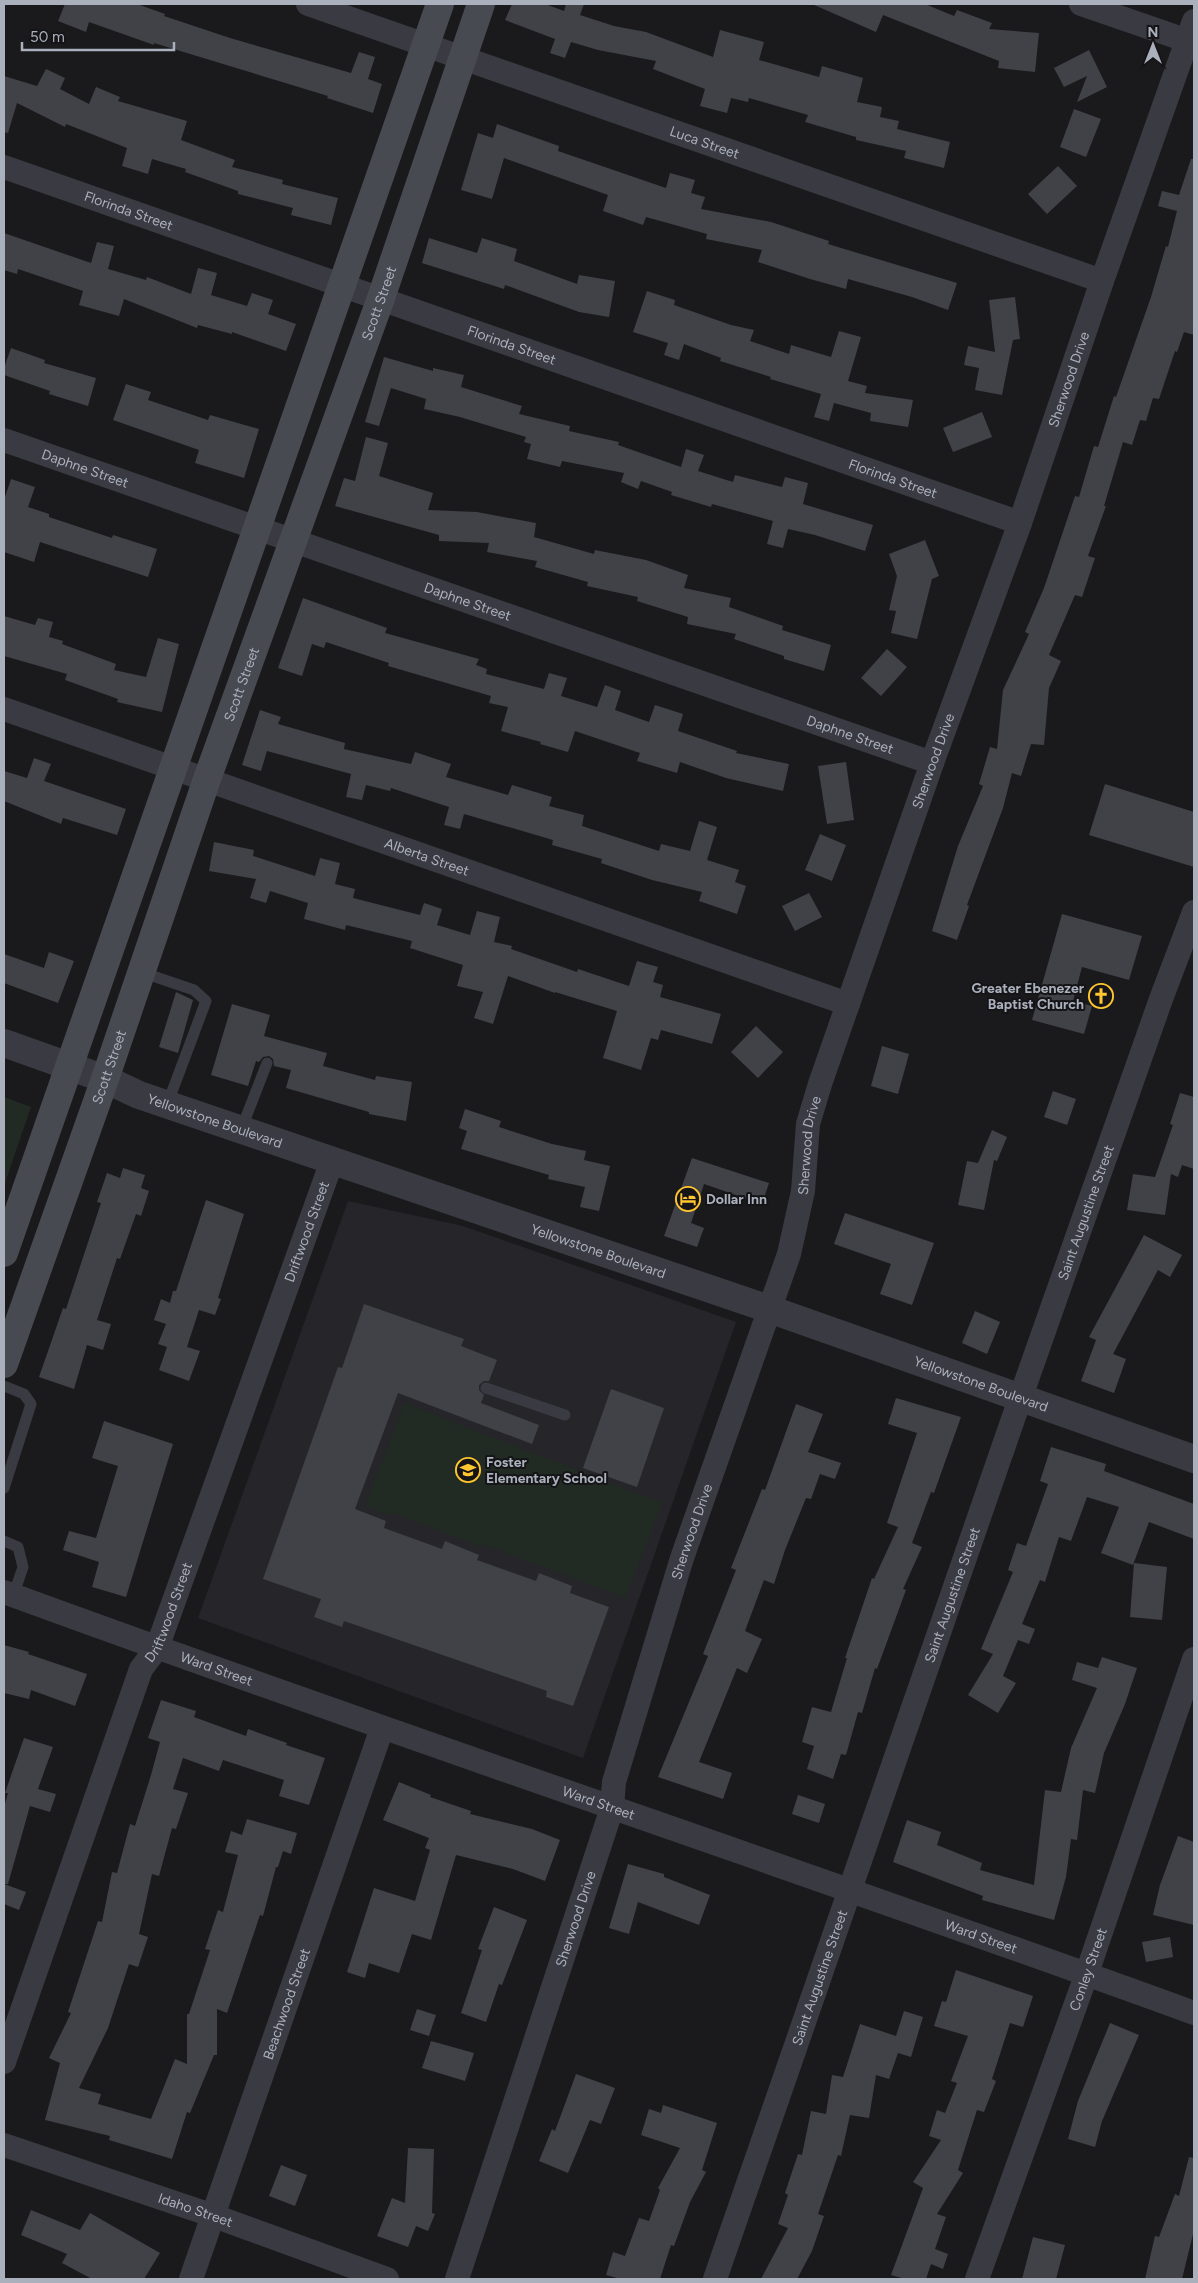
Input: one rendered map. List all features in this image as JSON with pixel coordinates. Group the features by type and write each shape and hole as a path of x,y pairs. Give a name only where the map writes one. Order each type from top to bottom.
{"main road":[{"path":"4,1253 70,1067 172,767 440,4"},
{"name":"Scott Street","path":"4,1364 105,1079 207,779 381,298 481,4"}],"street":[{"name":"Luca Street","path":"308,4 1102,281"},
{"path":"1081,4 1192,35"},
{"name":"Sherwood Drive","path":"457,2279 612,1808 614,1782 682,1558 789,1254 798,1220 804,1182 808,1124 932,763 1020,523 1102,281 1192,35"},
{"name":"Florinda Street","path":"4,167 1020,523"},
{"name":"Daphne Street","path":"4,440 932,763"},
{"name":"Alberta Street","path":"4,709 848,1004"},
{"name":"Saint Augustine Street","path":"715,2279 1020,1399 1161,999 1194,912"},
{"name":"Yellowstone Boulevard","path":"4,1043 105,1079 139,1095 769,1309 1194,1459"},
{"name":"Driftwood Street","path":"4,2062 141,1668 157,1648 332,1161"},
{"name":"Ward Street","path":"8,1594 382,1728 851,1890 1194,2012"},
{"name":"Conley Street","path":"977,2279 1087,1974 1194,1659"},
{"name":"Beachwood Street","path":"191,2279 382,1728"},
{"name":"Idaho Street","path":"4,2145 214,2216 387,2279"}],"lane":[{"path":"141,972 194,990 206,1001 167,1104"},
{"path":"241,1130 267,1063"},
{"path":"4,1386 24,1394 31,1404 4,1488"},
{"path":"486,1388 565,1415"},
{"path":"4,1541 18,1547 24,1567 8,1594"}],"shaded area":[{"path":"4,1097 31,1107 4,1186"},
{"name":"Foster Elementary School","path":"348,1201 463,1226 736,1322 583,1758 198,1618"},
{"path":"404,1403 662,1503 626,1598 483,1544 481,1547 390,1512 388,1515 365,1506"}],"building":[{"path":"65,4 137,4 165,14 164,16 230,38 351,73 359,52 375,57 368,79 382,84 373,113 327,98 328,96 154,43 154,45 89,22 86,32 58,21"},
{"path":"512,4 545,4 564,11 566,4 584,4 580,15 614,26 646,32 713,57 720,30 764,42 759,60 819,77 822,66 863,78 857,102 882,107 880,117 899,121 897,129 950,142 944,168 904,158 906,151 856,140 856,137 805,122 808,115 749,98 748,102 731,98 727,113 700,106 705,89 653,69 656,61 598,50 571,42 565,58 550,53 555,39 505,20"},
{"path":"812,4 925,4 954,16 957,10 992,23 989,29 1039,33 1035,72 998,68 999,61 883,15 876,32"},
{"path":"1089,50 1107,87 1077,102 1087,76 1064,87 1054,68"},
{"path":"46,69 65,78 60,89 89,104 96,87 120,97 118,101 187,121 181,140 235,160 232,167 283,180 282,184 338,198 331,225 291,215 293,208 238,194 238,191 185,172 186,169 152,159 148,174 122,166 127,148 66,124 65,127 17,103 8,133 4,132 4,76 37,86"},
{"path":"1074,109 1101,119 1086,157 1060,147"},
{"path":"497,124 559,146 558,151 666,188 670,173 695,180 691,193 705,197 701,209 771,222 829,241 828,244 957,283 948,310 912,297 848,279 846,289 810,279 758,262 762,250 706,239 707,234 646,217 643,225 603,211 608,195 504,158 492,199 461,190 478,133 493,138"},
{"path":"1191,159 1194,159 1194,335 1184,332 1177,352 1175,351 1159,399 1153,398 1146,421 1140,420 1132,445 1123,442 1104,506 1106,506 1088,556 1095,558 1082,597 1075,595 1049,655 1061,661 1049,688 1044,745 1031,744 1021,776 1012,773 1003,808 967,905 969,906 957,940 932,931 958,846 983,786 979,784 990,747 997,749 1003,690 1029,634 1025,632 1044,588 1075,496 1079,497 1094,446 1098,447 1114,396 1116,397 1151,297 1166,246 1168,247 1177,211 1158,206 1162,191 1179,195"},
{"path":"1058,166 1077,186 1047,214 1028,194"},
{"path":"4,233 91,263 97,242 114,246 108,269 146,280 147,277 191,294 198,268 217,273 211,295 247,306 252,293 273,300 268,314 296,324 286,351 232,332 232,334 198,325 197,328 124,299 119,316 79,305 83,291 18,269 17,274 4,270"},
{"path":"429,238 477,253 482,238 517,249 514,261 577,284 579,275 615,281 609,317 579,312 505,285 504,289 422,263"},
{"path":"647,291 675,300 674,305 731,325 754,330 750,341 789,354 791,345 831,357 839,331 861,337 848,381 867,386 865,393 913,400 908,427 870,421 871,413 834,403 829,421 814,417 821,394 770,379 771,377 720,361 721,358 684,344 679,360 664,355 668,343 633,332"},
{"path":"1015,297 1020,339 1013,340 1002,395 975,390 979,368 964,365 968,346 995,352 989,300"},
{"path":"11,348 45,360 44,363 96,378 88,406 49,394 50,391 4,375 4,368"},
{"path":"384,357 433,371 433,368 464,375 461,387 522,406 519,414 570,426 569,431 619,442 618,445 681,467 686,449 704,455 698,471 733,482 735,475 782,487 785,477 808,483 803,504 873,525 865,551 815,535 788,529 783,548 767,544 773,521 712,504 711,507 671,495 672,492 641,481 638,489 621,482 624,473 562,461 560,467 527,459 531,444 524,442 526,437 460,417 424,409 426,399 391,388 379,426 365,422"},
{"path":"126,384 151,392 148,400 208,420 210,415 259,429 244,478 195,463 199,450 113,420"},
{"path":"982,412 992,437 953,452 943,428"},
{"path":"366,437 388,443 379,476 433,493 428,510 477,512 536,523 534,537 594,554 595,550 646,560 688,575 684,588 731,598 729,607 783,626 782,630 831,645 824,671 784,659 784,656 734,639 736,634 687,624 688,617 637,601 638,597 587,586 588,582 535,567 537,561 487,552 489,543 439,541 439,535 335,506 344,478 355,481"},
{"path":"11,479 35,487 28,507 49,514 49,517 112,538 113,535 157,549 148,577 40,542 34,562 4,552 4,500"},
{"path":"925,540 939,576 932,579 917,639 891,633 896,611 889,610 897,576 889,554"},
{"path":"303,598 387,628 385,633 479,659 476,665 487,669 486,674 544,689 549,673 567,678 561,696 597,707 605,685 621,691 615,710 649,722 655,705 683,714 678,731 737,751 736,753 789,764 783,791 726,778 680,762 677,773 637,761 640,753 575,731 568,752 540,744 541,742 501,731 508,707 489,703 491,696 388,666 389,663 326,642 324,648 312,644 302,676 278,668"},
{"path":"4,616 35,625 38,618 53,622 49,637 63,641 62,644 116,664 114,670 146,677 158,638 179,644 162,712 117,702 118,699 65,680 67,674 4,656"},
{"path":"887,649 907,667 881,696 861,678"},
{"path":"260,710 281,717 278,724 345,743 344,749 411,764 415,752 451,764 446,777 508,795 512,785 552,797 549,806 584,815 582,826 659,851 661,844 690,851 699,821 717,827 707,860 739,870 735,882 746,886 737,914 699,901 702,892 652,880 601,863 602,859 552,845 553,840 464,814 460,829 444,825 449,807 391,788 390,791 366,785 362,800 346,797 351,774 267,751 261,771 242,765"},
{"path":"34,758 51,764 44,781 126,809 117,835 63,818 61,824 4,801 4,771 27,778"},
{"path":"846,762 854,820 827,824 818,766"},
{"path":"1105,784 1194,812 1194,867 1089,835"},
{"path":"820,834 846,845 832,881 805,870"},
{"path":"214,842 254,850 253,856 315,876 320,858 340,863 335,884 355,889 353,898 420,915 424,903 442,909 437,925 470,935 477,911 500,917 494,942 512,946 511,949 577,972 578,969 629,986 637,961 658,967 653,982 663,985 660,997 721,1014 712,1044 661,1030 658,1040 651,1038 641,1070 603,1058 617,1011 555,993 508,976 493,1024 474,1018 483,992 457,986 463,965 410,948 412,941 346,925 345,930 304,919 308,903 270,891 266,903 250,898 256,879 209,871"},
{"path":"809,893 822,917 795,931 782,906"},
{"path":"1062,914 1142,936 1129,980 1082,967 1073,1001 1092,1006 1084,1034 1032,1020"},
{"path":"49,952 74,961 58,1003 4,983 4,954 44,968"},
{"path":"176,992 193,1000 178,1053 159,1047"},
{"path":"232,1004 270,1015 264,1036 327,1053 323,1066 375,1080 376,1076 412,1082 406,1121 369,1114 369,1112 286,1088 291,1070 274,1066 273,1059 269,1056 263,1057 259,1062 256,1061 248,1086 211,1075"},
{"path":"756,1026 783,1052 758,1078 731,1052"},
{"path":"882,1046 909,1054 898,1094 871,1086"},
{"path":"1053,1091 1076,1099 1067,1125 1044,1117"},
{"path":"1180,1093 1194,1097 1194,1169 1182,1165 1178,1177 1171,1174 1165,1215 1127,1210 1133,1174 1155,1177 1173,1125 1170,1124"},
{"path":"465,1109 501,1121 499,1127 552,1144 586,1151 584,1160 610,1166 599,1211 580,1207 585,1187 548,1179 549,1175 461,1149 467,1131 459,1128"},
{"path":"992,1130 1007,1137 997,1161 994,1160 984,1210 958,1205 967,1161 978,1163"},
{"name":"Dollar Inn","path":"692,1158 769,1183 762,1204 704,1184 691,1223 704,1228 697,1247 664,1236"},
{"path":"123,1168 145,1175 141,1188 149,1191 141,1216 136,1214 120,1259 117,1258 97,1320 111,1324 103,1350 87,1345 74,1389 39,1377 63,1308 66,1309 101,1203 97,1202 107,1173 120,1178"},
{"path":"206,1200 244,1214 218,1298 221,1299 215,1315 199,1310 187,1347 200,1351 189,1381 159,1370 167,1347 158,1344 166,1324 154,1320 161,1299 170,1303 173,1291 176,1291"},
{"path":"845,1213 934,1243 912,1305 880,1294 891,1264 834,1244"},
{"path":"1144,1235 1182,1255 1170,1277 1158,1270 1113,1354 1126,1359 1114,1393 1081,1381 1096,1340 1089,1337"},
{"path":"364,1304 464,1339 461,1346 497,1360 489,1381 484,1381 479,1385 479,1390 484,1395 481,1403 539,1425 532,1444 398,1393 355,1509 386,1521 384,1528 442,1549 445,1541 479,1555 477,1560 536,1581 539,1573 572,1586 570,1593 609,1607 573,1706 546,1697 547,1691 344,1621 342,1627 314,1617 321,1599 263,1579 338,1367 342,1368"},
{"path":"975,1311 1000,1322 987,1354 962,1343"},
{"path":"611,1389 664,1408 637,1487 583,1468"},
{"path":"896,1398 961,1417 934,1493 931,1492 912,1543 922,1547 903,1589 906,1590 877,1669 875,1668 862,1713 858,1712 846,1755 841,1754 833,1779 807,1769 814,1746 802,1742 812,1707 831,1712 847,1658 845,1658 872,1578 874,1579 898,1527 887,1523 917,1433 888,1424"},
{"path":"796,1404 823,1414 808,1452 841,1463 835,1479 820,1474 811,1499 806,1498 785,1550 774,1584 764,1580 745,1631 762,1639 747,1673 737,1668 699,1762 732,1773 723,1799 658,1777 708,1656 703,1654 736,1570 731,1568 762,1489 765,1490"},
{"path":"104,1421 173,1444 126,1597 92,1587 99,1562 63,1550 69,1531 96,1538 118,1466 92,1458"},
{"path":"1051,1447 1106,1464 1104,1471 1194,1504 1194,1539 1149,1522 1133,1565 1101,1553 1119,1507 1087,1497 1071,1541 1059,1537 1045,1582 1040,1580 1022,1624 1035,1629 1029,1644 1018,1640 1003,1676 1016,1683 998,1713 968,1695 993,1654 981,1649 1013,1572 1008,1570 1017,1543 1026,1546 1048,1484 1040,1481"},
{"path":"1134,1563 1167,1567 1162,1620 1130,1617"},
{"path":"4,1645 29,1652 28,1654 87,1674 75,1706 31,1690 29,1699 4,1693"},
{"path":"1102,1657 1137,1668 1125,1704 1104,1753 1095,1793 1083,1790 1077,1840 1071,1839 1066,1877 1054,1920 982,1900 983,1896 893,1862 907,1820 941,1832 937,1845 982,1863 980,1870 1034,1885 1045,1790 1061,1792 1071,1748 1097,1688 1072,1680 1077,1662 1098,1668"},
{"path":"161,1700 196,1711 194,1717 246,1736 248,1729 287,1743 286,1745 325,1758 309,1805 279,1796 284,1780 223,1760 219,1771 183,1758 173,1789 188,1793 176,1829 172,1828 159,1876 152,1874 139,1934 148,1937 138,1967 129,1964 108,2028 79,2088 101,2094 98,2104 151,2119 175,2059 187,2064 187,2014 189,2014 210,1950 205,1949 218,1910 223,1912 238,1855 225,1852 231,1831 242,1835 247,1819 297,1833 291,1854 283,1851 278,1867 276,1867 263,1916 260,1915 227,2013 217,2009 217,2055 214,2055 190,2113 187,2112 172,2159 109,2140 110,2136 45,2120 60,2063 49,2058 71,2013 68,2012 98,1921 102,1922 112,1872 117,1873 130,1824 135,1826 151,1775 160,1742 148,1738"},
{"path":"24,1738 53,1747 38,1789 56,1794 50,1812 30,1806 8,1884 4,1884 4,1807 8,1793 5,1793"},
{"path":"399,1782 431,1795 430,1797 471,1811 470,1814 532,1829 560,1840 545,1881 513,1869 456,1855 431,1940 412,1934 399,1973 369,1963 365,1978 347,1972 374,1888 415,1901 430,1850 425,1848 429,1838 383,1820"},
{"path":"798,1795 825,1804 819,1823 792,1814"},
{"path":"1178,1836 1194,1842 1194,1925 1153,1915 1160,1885"},
{"path":"628,1864 664,1874 664,1877 710,1895 699,1925 638,1902 629,1934 609,1928"},
{"path":"4,1884 26,1892 19,1910 4,1904"},
{"path":"494,1907 527,1920 502,1985 499,1984 486,2022 461,2013 482,1950 478,1949"},
{"path":"1170,1937 1173,1957 1146,1962 1142,1942"},
{"path":"956,1970 1033,1996 1023,2027 1010,2023 992,2079 996,2081 984,2112 977,2110 958,2170 963,2173 937,2214 946,2217 935,2249 948,2254 943,2269 931,2264 926,2279 905,2279 891,2275 923,2188 913,2182 941,2140 929,2136 937,2110 945,2113 957,2083 951,2081 968,2036 934,2026 942,2001 946,2002"},
{"path":"417,2009 436,2015 429,2036 410,2030"},
{"path":"904,2011 923,2017 911,2057 898,2053 889,2079 876,2075 869,2118 850,2115 841,2156 838,2155 818,2214 824,2216 812,2251 797,2279 761,2279 788,2228 778,2224 788,2195 785,2193 798,2154 802,2155 811,2111 826,2114 832,2075 843,2077 860,2024 896,2036"},
{"path":"1110,2023 1139,2035 1102,2121 1095,2147 1068,2139 1078,2101"},
{"path":"431,2041 474,2053 465,2081 422,2068"},
{"path":"576,2074 615,2088 601,2124 590,2120 568,2173 539,2161 552,2129 555,2131"},
{"path":"663,2105 717,2123 702,2170 706,2172 690,2202 674,2246 671,2245 660,2279 621,2279 606,2275 613,2252 625,2256 639,2218 649,2221 660,2190 658,2188 680,2148 641,2135 649,2109 661,2113"},
{"path":"408,2148 434,2149 432,2213 435,2214 428,2231 416,2226 408,2247 377,2236 392,2198 405,2203"},
{"path":"1189,2157 1194,2158 1194,2230 1182,2279 1145,2279 1155,2236 1159,2237 1175,2194 1179,2196"},
{"path":"281,2165 307,2175 295,2206 269,2196"},
{"path":"31,2210 80,2230 90,2213 160,2253 144,2279 92,2279 62,2263 67,2254 21,2235"},
{"path":"1033,2237 1065,2245 1056,2279 1022,2279"}],"place":[{"name":"Greater Ebenezer Baptist Church","path":"1101,996"},
{"name":"Dollar Inn","path":"688,1199"},
{"name":"Foster Elementary School","path":"468,1470"}]}
